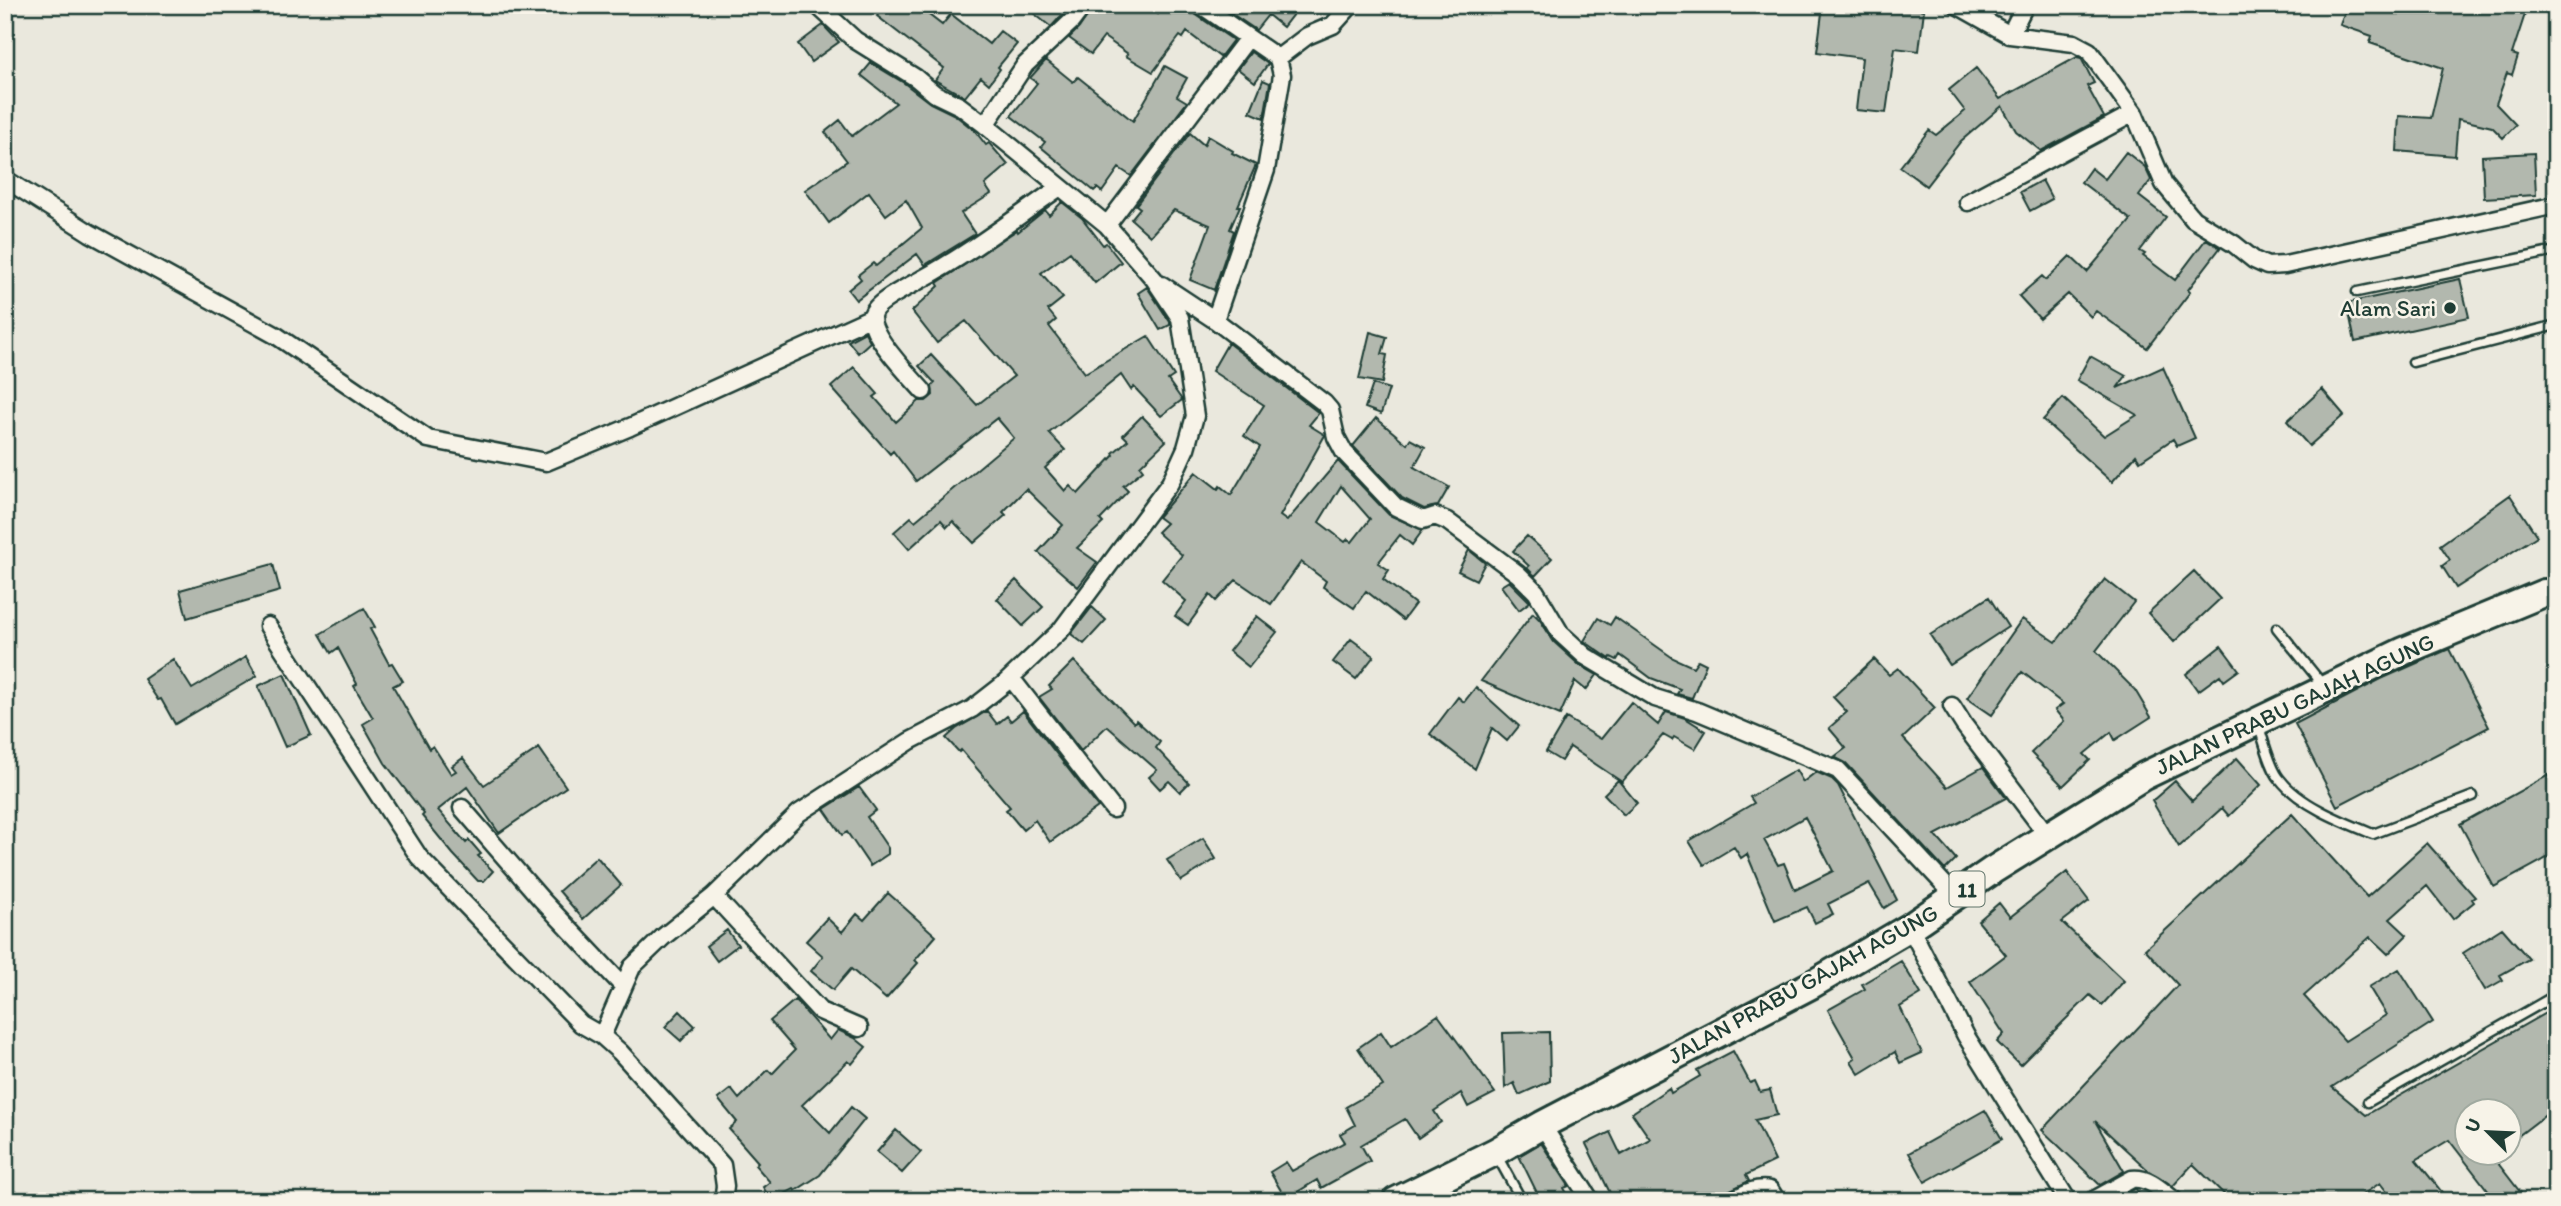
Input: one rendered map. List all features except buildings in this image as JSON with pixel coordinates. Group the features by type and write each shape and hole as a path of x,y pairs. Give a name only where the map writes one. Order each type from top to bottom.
{"highway":[{"name":"JALAN PRABU GAJAH AGUNG","path":"1396,1201 1495,1152 1811,985 1910,927 1993,870 2144,776 2404,651 2552,588"}],"street":[{"path":"602,1036 632,967 714,895 799,813 910,741 972,709 1011,678 1060,630 1170,482 1186,448 1195,416 1180,318 1154,279 1107,225 960,106 935,94 916,78 855,40 817,5"},
{"path":"985,125 1025,65 1071,22 1084,5"},
{"path":"1200,5 1278,58 1282,75 1266,170 1215,320"},
{"path":"1278,58 1307,36 1333,25 1351,5"},
{"path":"1956,5 2010,35 2074,43 2090,51 2134,113 2164,184 2193,219 2267,266 2285,265 2556,205"},
{"path":"2010,35 2025,5"},
{"path":"1107,225 1248,38"},
{"path":"1968,202 2134,113"},
{"path":"5,179 90,233 277,336 428,439 546,462 630,427 872,317"},
{"path":"923,391 875,330 872,317 875,309 893,295 940,269 1060,187"},
{"path":"1154,279 1215,320 1324,402 1330,410 1336,437 1345,452 1396,507 1423,520 1435,516 1447,521 1518,574 1536,592 1561,634 1585,656 1655,698 1697,711 1838,770 1956,897"},
{"path":"268,626 419,857 581,1024 602,1036 620,1052 722,1165 725,1186 723,1201"},
{"path":"1011,678 1113,809"},
{"path":"1952,706 2048,836"},
{"path":"462,808 541,899 623,986"},
{"path":"714,895 820,1012 859,1028"},
{"path":"1910,927 1966,1036 2068,1201"},
{"path":"1542,1125 1591,1201"},
{"path":"2092,1201 2132,1179 2139,1178 2156,1186 2175,1201"},
{"path":"1731,1201 1754,1189 1764,1189 1770,1190 1777,1201"}],"lane":[{"path":"2357,292 2556,251"},
{"path":"2413,362 2556,325"},
{"path":"2277,628 2326,688"},
{"path":"2257,721 2278,778 2309,804 2337,820 2373,834 2473,796"},
{"path":"2368,1102 2556,995"},
{"path":"1495,1152 1521,1201"}],"place":[{"name":"Alam Sari","path":"2450,308"}]}
